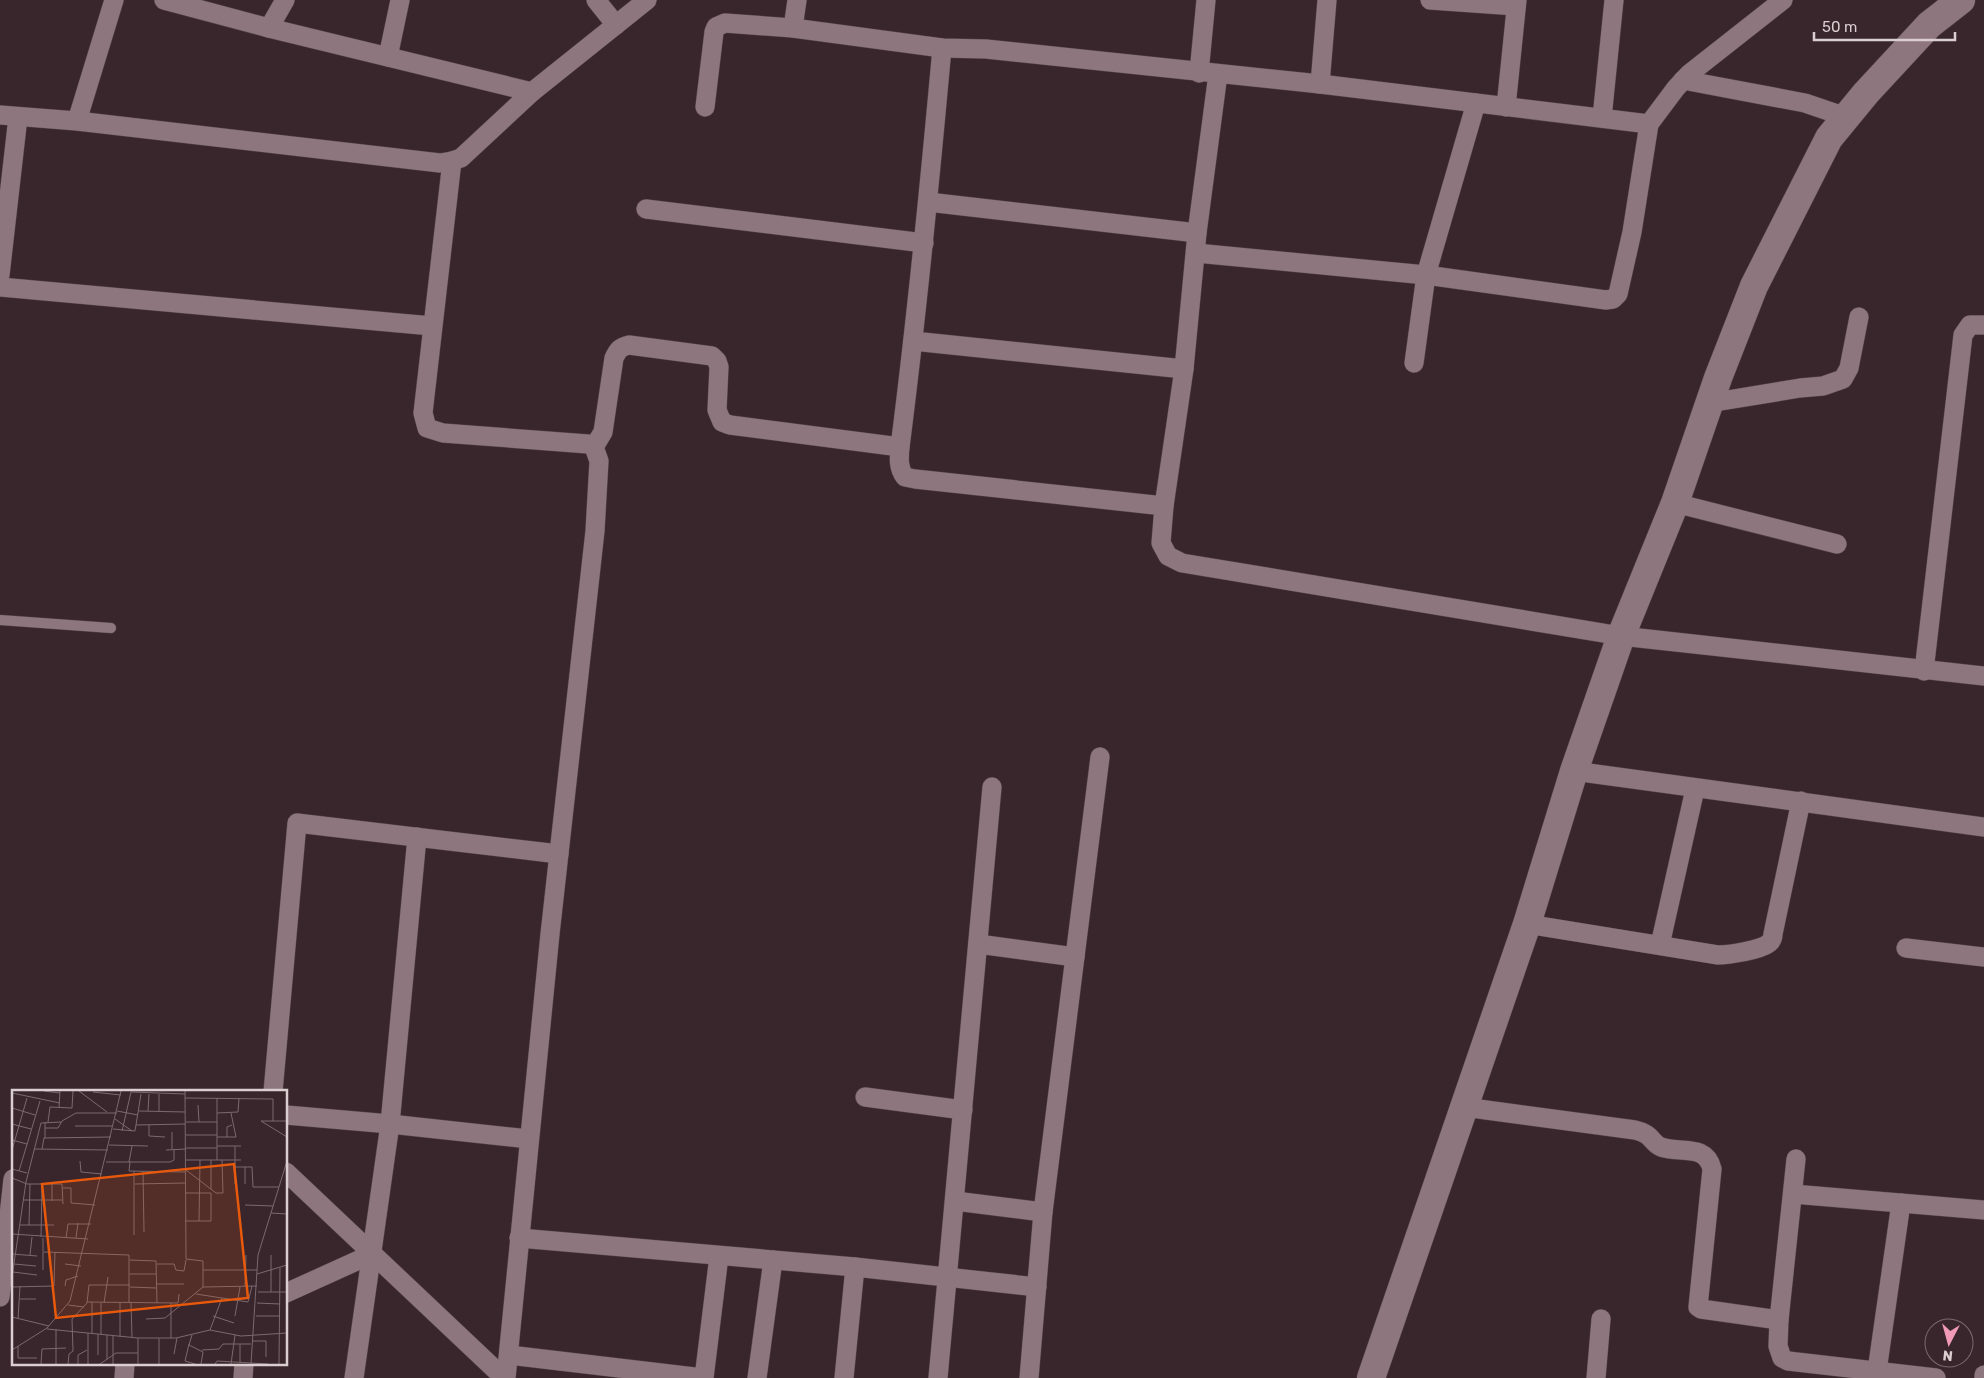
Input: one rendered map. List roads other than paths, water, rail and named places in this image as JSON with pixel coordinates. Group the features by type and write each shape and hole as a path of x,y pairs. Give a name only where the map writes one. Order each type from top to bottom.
{"street":[{"path":"77,121 114,0"},
{"path":"164,0 268,28 532,92"},
{"path":"268,28 285,0"},
{"path":"388,57 400,0"},
{"path":"596,0 616,25"},
{"path":"0,275 9,116 77,121 427,162 440,163 452,161 461,158 532,92 647,0"},
{"path":"793,28 797,0"},
{"path":"1200,73 1206,0"},
{"path":"1320,84 1328,0"},
{"path":"1430,0 1516,3 1506,107"},
{"path":"1602,118 1614,0"},
{"path":"1196,253 1426,275 1606,300 1613,299 1618,294 1632,232 1649,124 1683,80 1784,0"},
{"path":"1371,1378 1527,924 1574,771 1621,636 1675,503 1709,403 1754,286 1819,155 1846,117 1929,25 1961,0"},
{"path":"704,107 714,32 716,27 725,23 793,28 942,48 986,49 1200,73 1320,84 1649,124"},
{"path":"942,48 914,341 900,447 899,463 902,472 905,477 1164,506"},
{"path":"1218,74 1197,233 1184,368 1164,506 1161,543 1168,556 1182,563 1621,636 1924,671 1984,676"},
{"path":"1683,80 1805,103 1846,117"},
{"path":"1414,364 1426,275 1476,103"},
{"path":"452,161 423,413 427,428 443,433 588,444 594,447 599,461 595,531 559,854 519,1238 509,1355 505,1378"},
{"path":"928,202 1197,233"},
{"path":"646,209 924,243"},
{"path":"0,287 432,326"},
{"path":"1709,403 1800,388 1824,386 1843,379 1849,368 1859,317"},
{"path":"1924,671 1963,335 1970,325 1984,325"},
{"path":"914,341 1184,368"},
{"path":"594,447 603,432 614,358 618,350 623,346 629,345 712,356 717,361 719,367 718,415 722,422 730,425 900,447"},
{"path":"1675,503 1837,544"},
{"path":"1029,1378 1044,1212 1100,757"},
{"path":"1574,771 1696,789 1801,801 1984,828"},
{"path":"938,1378 992,787"},
{"path":"1660,945 1696,789"},
{"path":"1527,924 1718,955 1733,954 1766,944 1771,941 1801,801"},
{"path":"273,1090 297,823 559,854"},
{"path":"354,1378 390,1124 417,837"},
{"path":"978,944 1075,958"},
{"path":"1906,948 1984,957"},
{"path":"865,1097 963,1110"},
{"path":"1464,1107 1635,1130 1645,1133 1659,1146 1698,1152 1706,1156 1712,1169 1698,1307 1779,1320"},
{"path":"288,1114 529,1139"},
{"path":"1796,1159 1794,1194 1779,1320 1778,1346 1782,1358 1936,1378"},
{"path":"288,1174 505,1378"},
{"path":"0,1297 12,1188"},
{"path":"1794,1194 1984,1210"},
{"path":"955,1201 1044,1212"},
{"path":"1877,1371 1901,1203"},
{"path":"519,1238 773,1260 1037,1287"},
{"path":"288,1292 372,1254"},
{"path":"509,1355 696,1378 720,1256"},
{"path":"757,1378 773,1260"},
{"path":"844,1378 855,1268"},
{"path":"1596,1378 1601,1319"}],"lane":[{"path":"0,620 111,628"}]}
